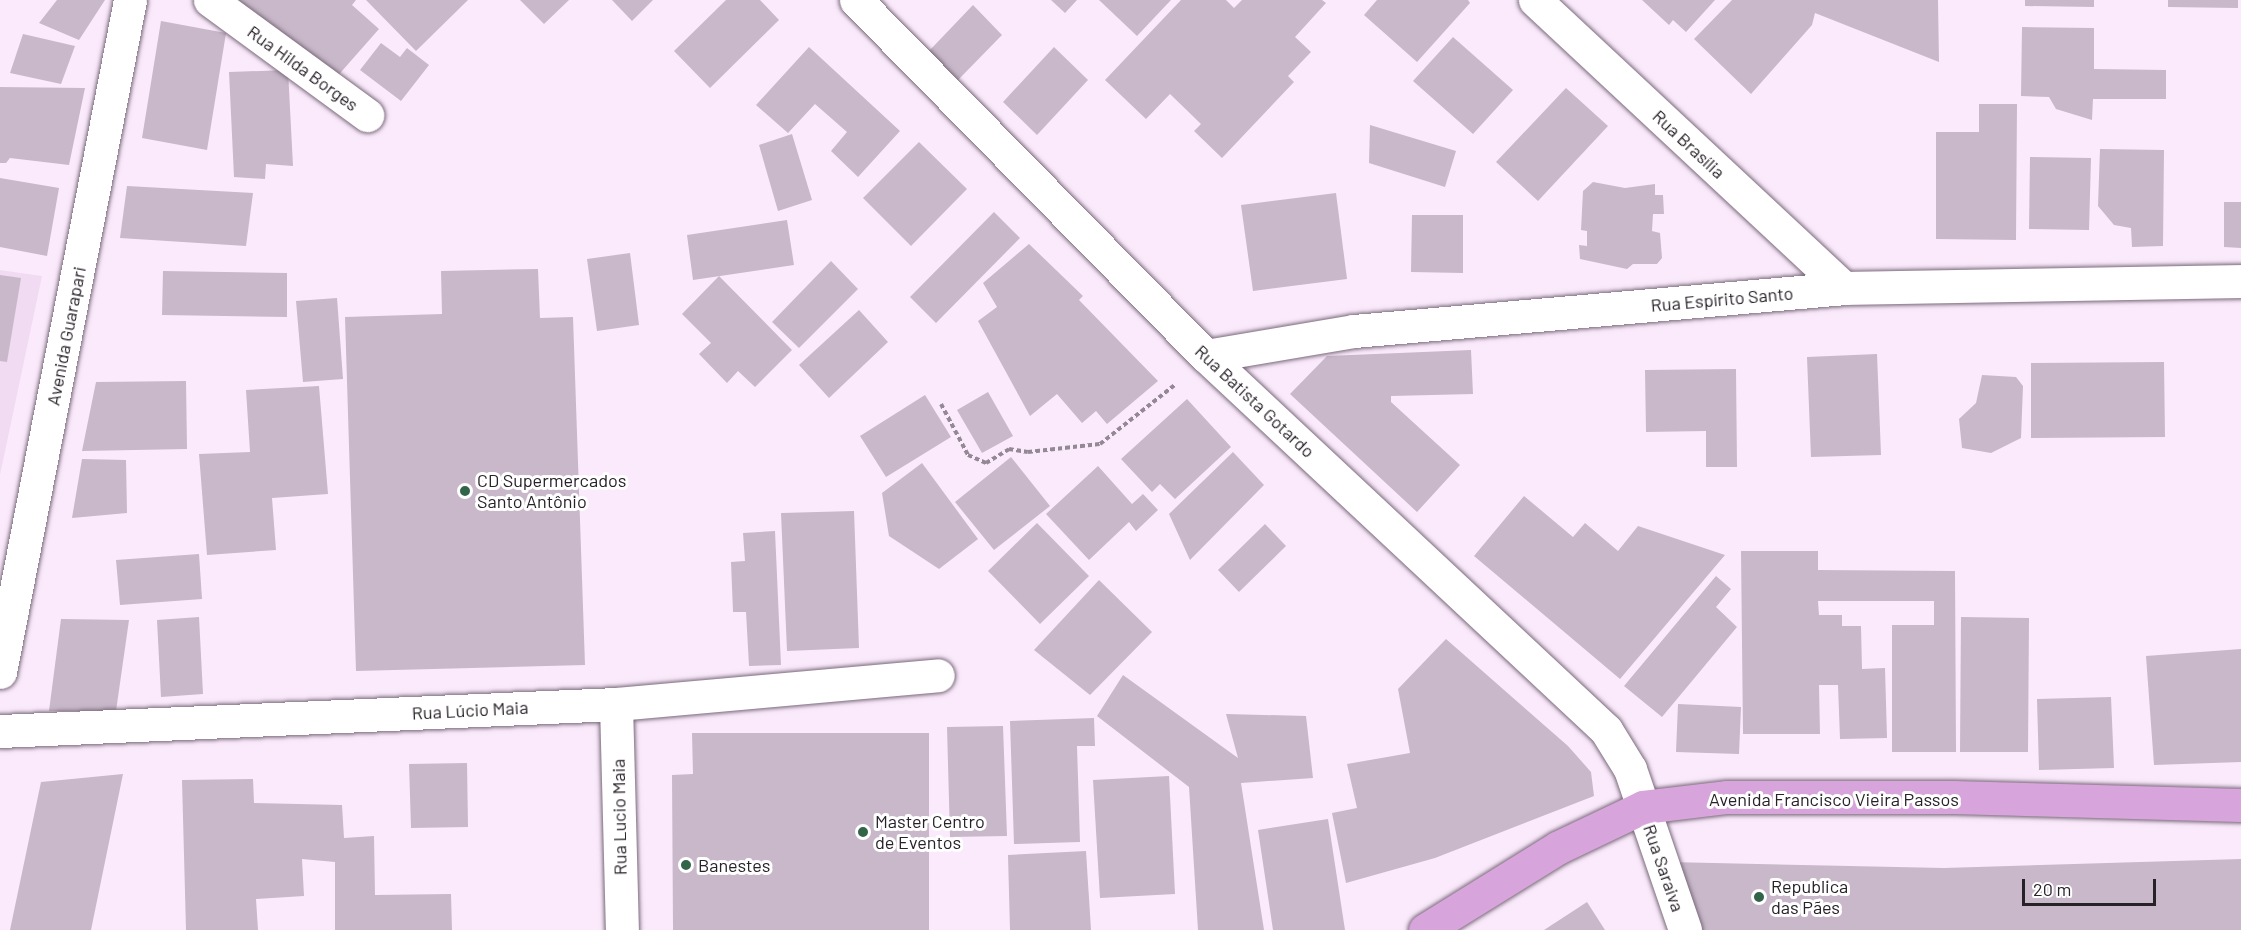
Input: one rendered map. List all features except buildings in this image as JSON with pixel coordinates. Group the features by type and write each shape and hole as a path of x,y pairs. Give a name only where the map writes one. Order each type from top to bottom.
{"main road":[{"name":"Avenida Francisco Vieira Passos","path":"1425,930 1557,848 1643,807 1727,797 1953,797 2241,806"}],"street":[{"name":"Avenida Guarapari","path":"0,672 130,0"},
{"name":"Rua Hilda Borges","path":"210,0 367,115"},
{"name":"Rua Batista Gotardo","path":"856,0 1206,356 1574,697 1606,730 1630,769 1643,807"},
{"name":"Rua Brasília","path":"1535,0 1844,288"},
{"name":"Rua Espírito Santo","path":"1206,356 1354,331 1844,288 2241,280"},
{"name":"Rua Lúcio Maia","path":"0,731 616,704 938,675"},
{"name":"Rua Lucio Maia","path":"616,704 622,930"},
{"name":"Rua Saraiva","path":"1643,807 1685,930"}],"path":[{"path":"941,404 968,455 986,463 1009,449 1028,452 1100,444 1206,356"}],"shaded area":[{"path":"0,270 42,276 0,475"}],"place":[{"name":"CD Supermercados Santo Antônio","path":"465,491"},
{"name":"Master Centro de Eventos","path":"863,832"},
{"name":"Banestes","path":"686,865"},
{"name":"Republica das Pães","path":"1759,897"}]}
